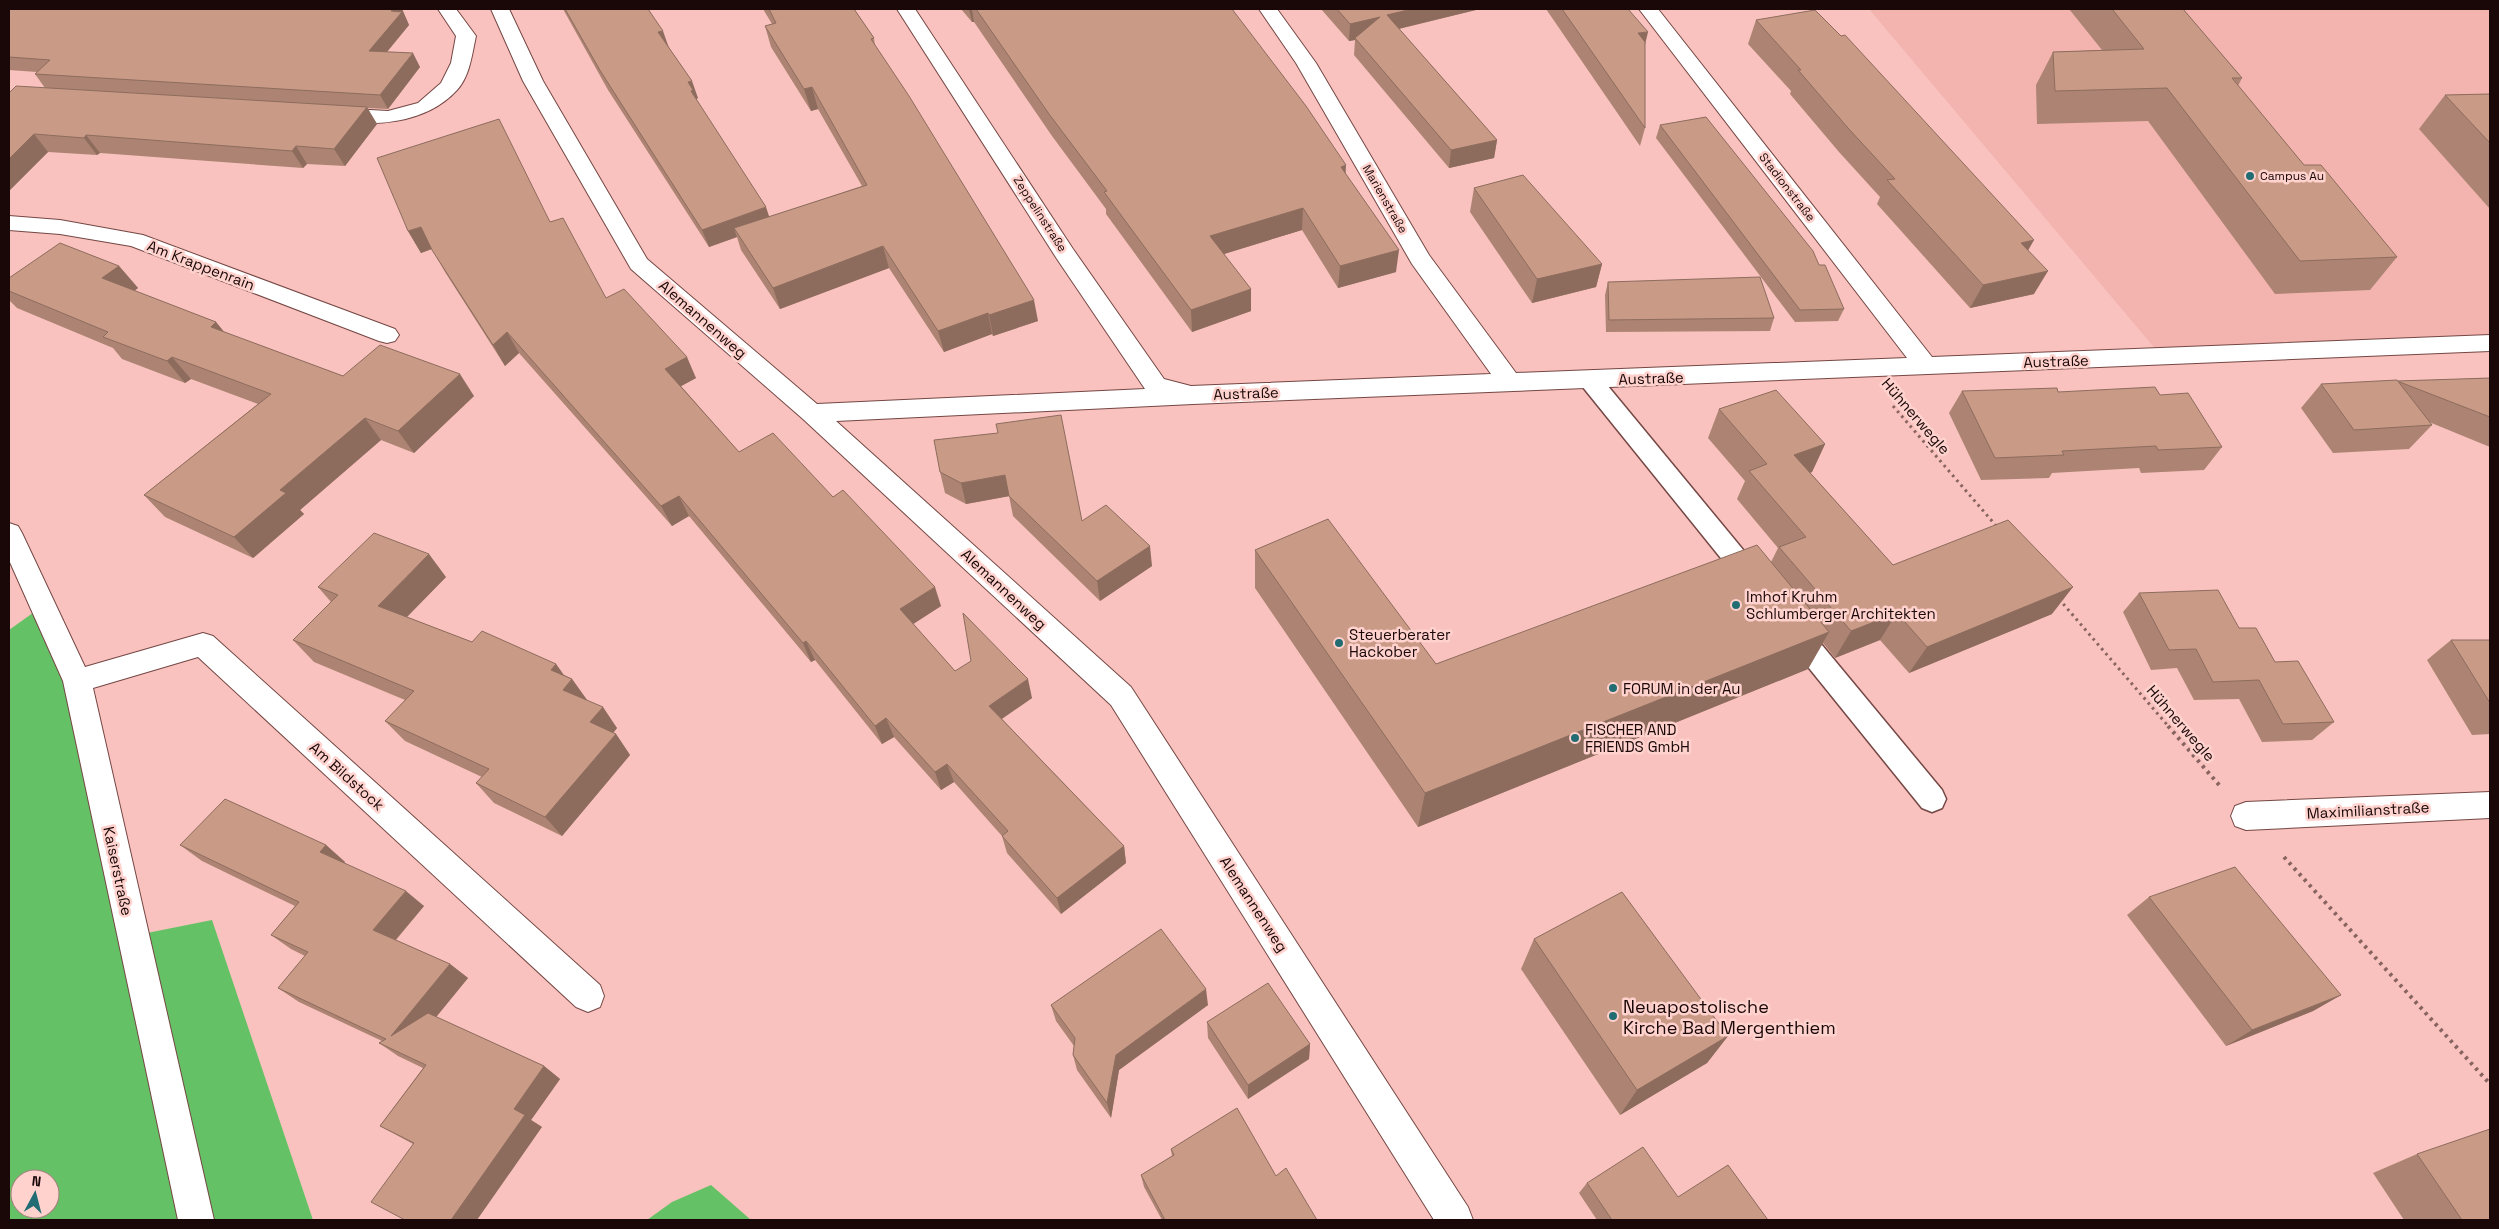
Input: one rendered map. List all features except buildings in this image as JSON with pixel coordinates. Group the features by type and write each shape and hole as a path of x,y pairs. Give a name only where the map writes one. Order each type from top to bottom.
{"street":[{"path":"318,112 388,117 425,107 450,86 461,63 466,36 447,9"},
{"name":"Alemannenweg","path":"500,9 533,81 639,264 812,413 1121,696 1456,1220"},
{"name":"Zeppelinstraße","path":"906,9 1065,254 1156,386 1193,395"},
{"name":"Marienstraße","path":"1268,9 1306,63 1420,259 1510,383"},
{"name":"Stadionstraße","path":"1648,9 1926,364"},
{"name":"Am Krappenrain","path":"9,222 60,227 135,240 387,335"},
{"name":"Austraße","path":"812,413 1193,395 1862,370 1926,364 2163,358 2490,343"},
{"name":"Kaiserstraße","path":"9,533 44,605 77,681 196,1220"},
{"name":"Am Bildstock","path":"77,681 203,644 588,996"},
{"name":"Maximilianstraße","path":"2246,816 2490,805"}],"lane":[{"path":"1590,380 1932,799"}],"path":[{"name":"Hühnerwegle","path":"1862,370 1998,529"},
{"name":"Hühnerwegle","path":"2057,597 2246,816 2490,1084"}],"shaded area":[{"name":"Campus Au","path":"1869,9 2490,9 2490,343 2163,358"}],"green space":[{"path":"44,605 132,936 212,920 313,1220 9,1220 9,630"},
{"path":"711,1185 751,1220 647,1220 672,1202"}],"place":[{"name":"Campus Au","path":"2250,176"},
{"name":"Imhof Kruhm Schlumberger Architekten","path":"1736,605"},
{"name":"Steuerberater Hackober","path":"1339,643"},
{"name":"FORUM in der Au","path":"1613,688"},
{"name":"FISCHER AND FRIENDS GmbH","path":"1575,738"},
{"name":"Neuapostolische Kirche Bad Mergenthiem","path":"1613,1016"}]}
